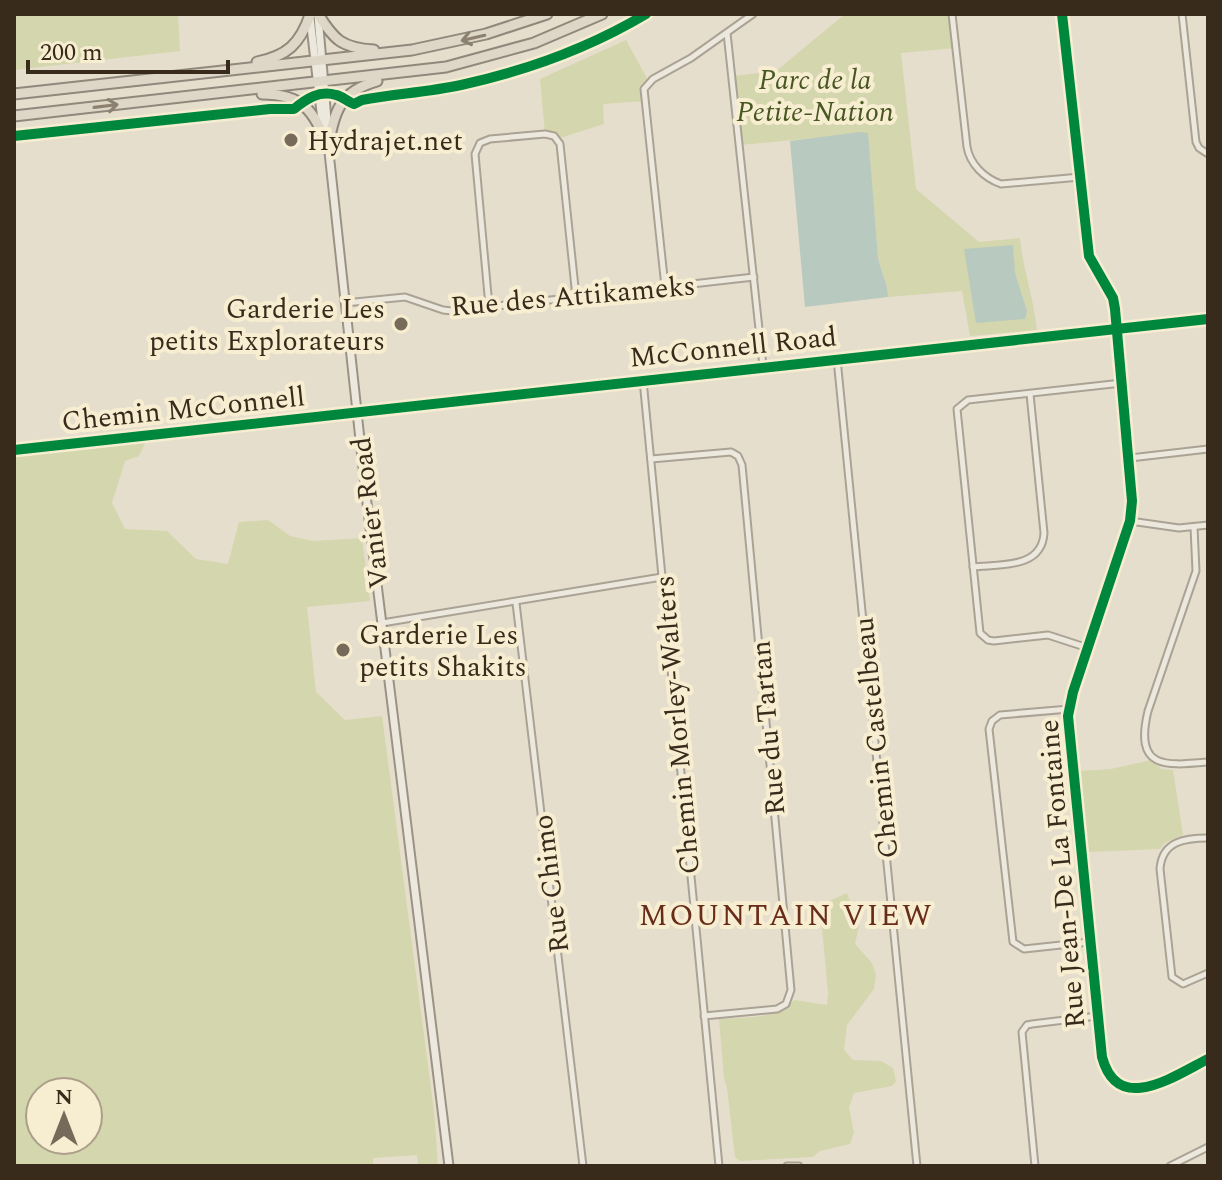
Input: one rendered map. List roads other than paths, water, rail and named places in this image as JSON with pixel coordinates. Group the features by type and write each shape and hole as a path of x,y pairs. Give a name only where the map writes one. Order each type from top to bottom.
{"highway":[{"path":"209,73 284,54 301,38 314,14 344,45 354,49 393,52"},
{"path":"14,94 393,52 486,34 547,14"},
{"path":"14,116 401,74 511,50 602,14"},
{"path":"328,146 334,117 350,92 401,74"},
{"path":"209,94 278,94 292,97 312,113 328,146"}],"street":[{"name":"Vanier Road","path":"314,14 356,413 449,1166"},
{"path":"665,287 644,89 653,79 753,14"},
{"path":"952,14 967,147 973,164 991,180 1001,184 1080,177"},
{"name":"Rue Jean-De La Fontaine","path":"1062,14 1089,256 1113,298 1132,501 1130,521 1069,709 1069,747 1097,1016 1104,1065 1113,1078 1130,1088 1154,1086 1208,1059"},
{"path":"1182,14 1196,142 1208,154"},
{"path":"727,33 763,366"},
{"path":"489,306 475,154 480,143 490,139 545,134 554,136 560,144 576,297"},
{"name":"Rue des Attikameks","path":"345,303 405,297 443,310 754,277"},
{"path":"1116,329 1208,319"},
{"name":"McConnell Road","path":"356,413 1116,329"},
{"name":"Chemin Castelbeau","path":"837,358 917,1166"},
{"name":"Chemin Morley-Walters","path":"643,380 719,1166"},
{"path":"1088,648 1048,635 994,641 983,637 979,628 957,409 968,400 1122,383"},
{"path":"973,567 1026,561 1042,546 1044,533 1030,394"},
{"name":"Chemin McConnell","path":"14,450 356,413"},
{"path":"1129,458 1208,449"},
{"name":"Rue du Tartan","path":"651,459 735,453 742,465 745,496 791,995 786,1004 777,1009 704,1016"},
{"path":"1130,521 1164,527 1208,525"},
{"path":"1194,527 1198,565 1148,711 1145,735 1148,750 1159,762 1172,765 1208,762"},
{"path":"382,623 662,577"},
{"name":"Rue Chimo","path":"516,603 583,1166"},
{"path":"1069,709 1000,715 992,721 989,729 1013,942 1024,949 1089,942"},
{"path":"1208,838 1183,840 1171,845 1163,854 1160,869 1172,977 1183,984 1208,973"},
{"path":"1035,1166 1022,1032 1027,1025 1097,1016"},
{"path":"1170,1166 1208,1147"},
{"path":"787,1166 799,1166"}],"place":[{"name":"Hydrajet.net","path":"291,140"},
{"name":"Garderie Les petits Explorateurs","path":"401,324"},
{"name":"Garderie Les petits Shakits","path":"343,650"}],"district":[{"name":"MOUNTAIN VIEW","path":"786,915"}],"park label":[{"name":"Parc de la Petite-Nation","path":"815,95"}]}
